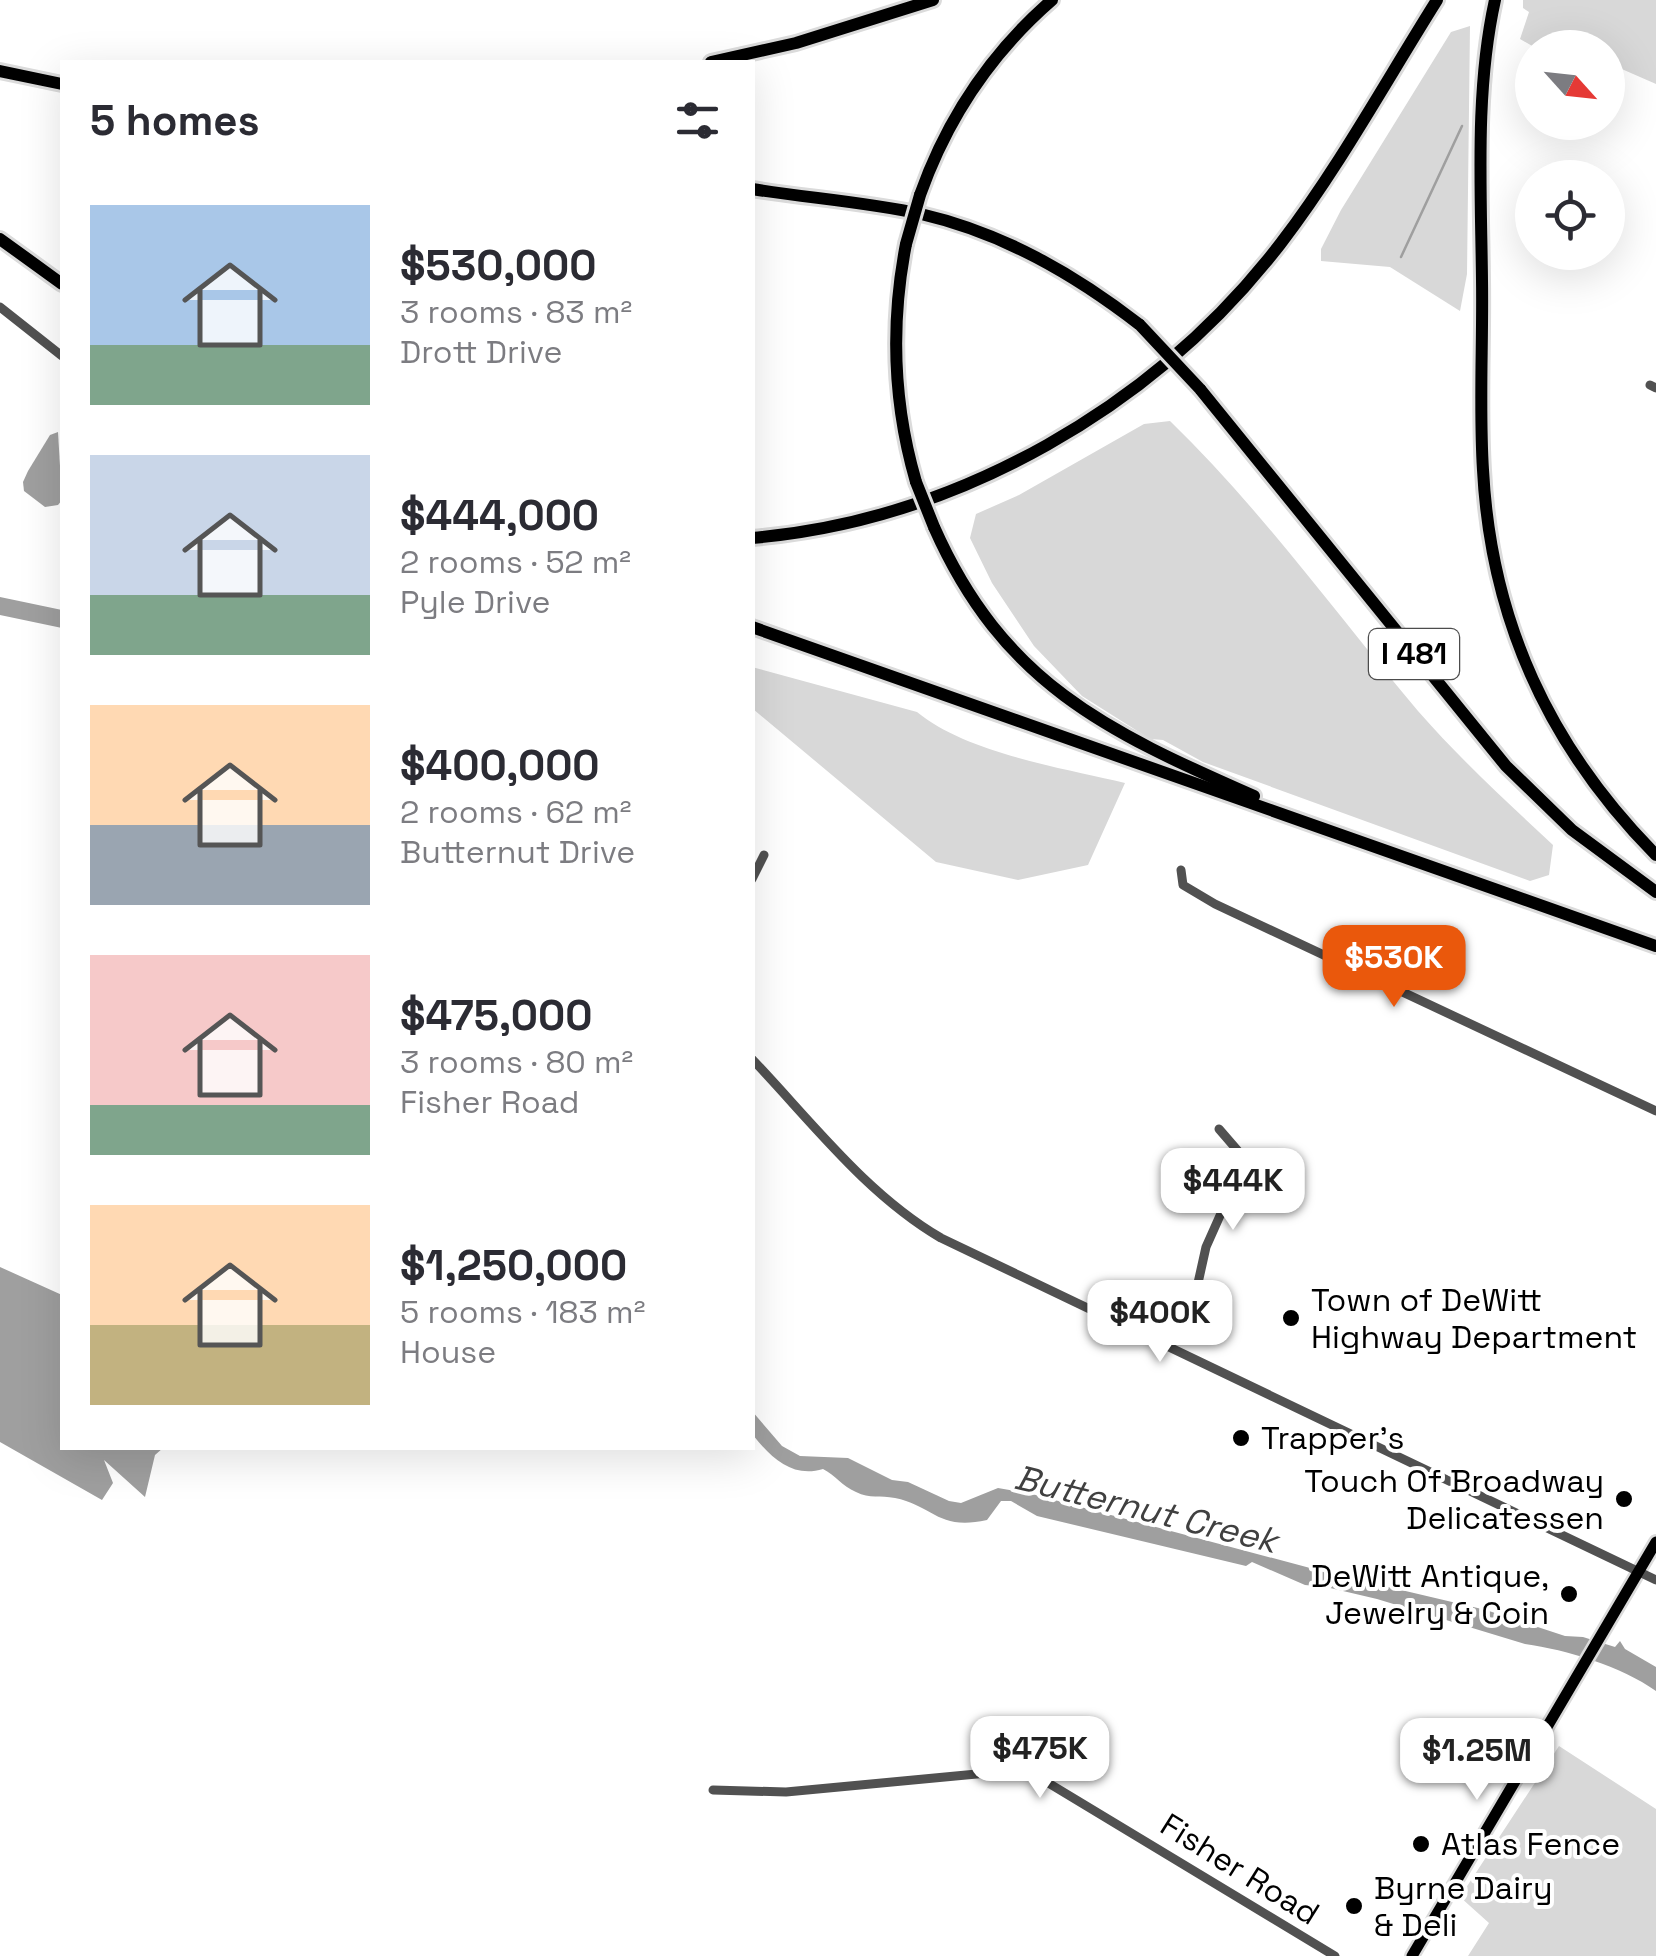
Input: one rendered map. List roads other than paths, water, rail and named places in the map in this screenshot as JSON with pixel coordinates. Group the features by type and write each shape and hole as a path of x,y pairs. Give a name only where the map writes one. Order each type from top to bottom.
{"highway":[{"path":"720,60 796,42 933,0"},
{"path":"1052,0 1016,33 979,78 939,148 906,244 896,304 894,358 900,418 916,482 934,527 975,604 1024,662 1065,698 1150,750 1320,826"},
{"path":"755,538 829,527 932,497 1025,457 1106,410 1148,377 1220,312 1282,242 1437,0"},
{"path":"1495,0 1483,93 1482,230 1482,470 1493,558 1506,614 1534,686 1575,760 1656,856"},
{"path":"0,71 60,84"},
{"name":"I 481","path":"755,189 920,214 980,232 1040,258 1101,295 1140,325 1200,388 1506,766 1572,830 1656,892"},
{"path":"0,239 60,283"},
{"path":"755,628 1656,946"}],"main road":[{"path":"1412,1956 1656,1542"}],"street":[{"path":"0,307 60,354"},
{"path":"755,873 764,855"},
{"path":"1181,870 1183,885 1215,904 1656,1111"},
{"path":"755,1062 871,1186 919,1225 1656,1580"},
{"path":"1166,1346 1198,1283 1206,1247 1243,1164 1238,1150 1218,1129"},
{"name":"Fisher Road","path":"713,1790 786,1792 998,1772 1032,1776 1133,1832 1335,1956"}],"waterway":[{"path":"1401,257 1462,126"}],"place":[{"name":"Town of DeWitt Highway Department","path":"1291,1318"},
{"name":"Trapper's","path":"1241,1438"},
{"name":"Touch Of Broadway Delicatessen","path":"1624,1499"},
{"name":"DeWitt Antique, Jewelry & Coin","path":"1569,1594"},
{"name":"Atlas Fence","path":"1421,1844"},
{"name":"Byrne Dairy & Deli","path":"1354,1906"}],"water label":[{"name":"Butternut Creek","path":"1146,1509"}]}
